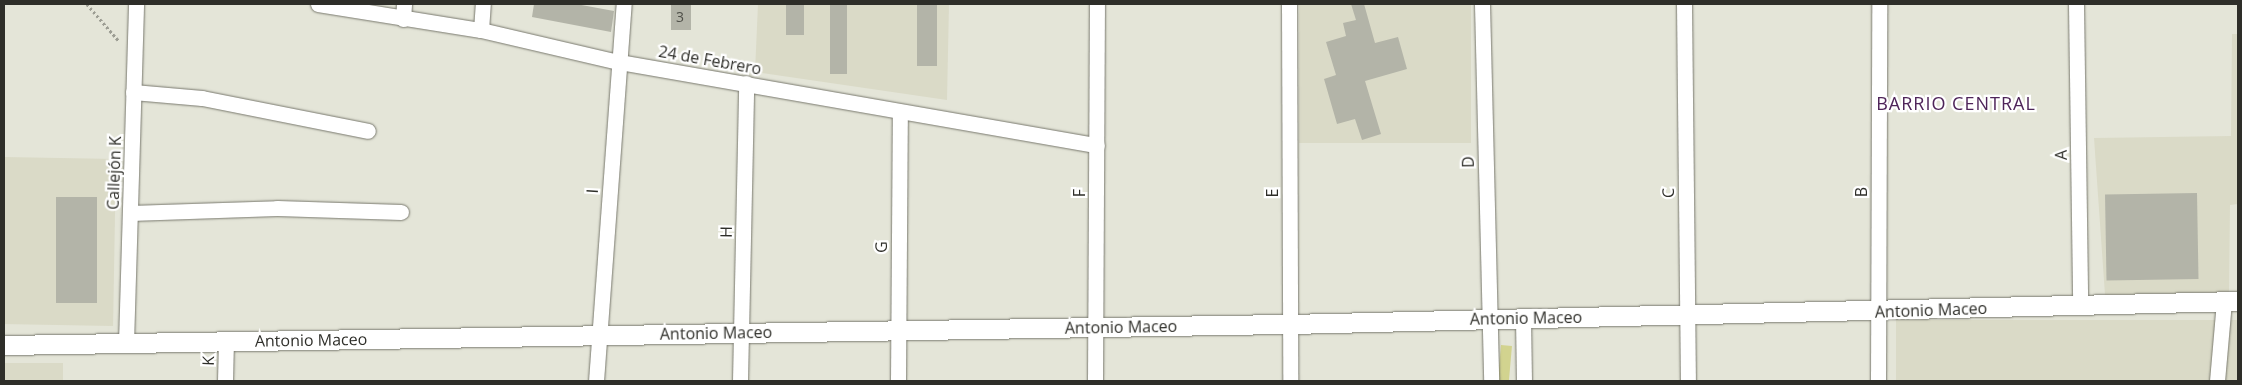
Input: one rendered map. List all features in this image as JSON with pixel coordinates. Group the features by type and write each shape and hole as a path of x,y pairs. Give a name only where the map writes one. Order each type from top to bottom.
{"main road":[{"name":"Antonio Maceo","path":"4,345 1290,324 1687,314 1878,312 2231,300"}],"street":[{"name":"Callejón K","path":"126,343 136,4"},
{"name":"24 de Febrero","path":"318,4 481,30 619,62 900,113 1097,145"},
{"path":"403,19 404,4"},
{"path":"481,30 483,4"},
{"name":"I","path":"596,381 624,4"},
{"name":"F","path":"1095,381 1096,4"},
{"name":"E","path":"1289,4 1290,381"},
{"name":"D","path":"1482,4 1491,381"},
{"name":"C","path":"1684,4 1688,381"},
{"name":"B","path":"1878,381 1879,4"},
{"name":"A","path":"2076,4 2080,306"},
{"name":"H","path":"740,381 746,84"},
{"path":"133,92 202,98 368,132"},
{"name":"G","path":"898,381 900,113"},
{"path":"130,212 277,208 401,212"},
{"path":"2217,381 2231,300"},
{"path":"1524,318 1524,381"},
{"name":"K","path":"225,381 226,341"}],"path":[{"path":"87,4 134,60"}],"shaded area":[{"path":"758,4 949,4 947,100 755,72"},
{"path":"1299,4 1471,4 1471,143 1299,143"},
{"path":"2232,34 2238,34 2238,204 2230,205 2229,292 2105,295 2094,138 2231,136"},
{"path":"4,157 116,159 113,326 4,324"},
{"path":"1896,320 2238,320 2238,381 1896,381"},
{"path":"4,363 63,363 63,381 4,381"}],"green space":[{"path":"1501,345 1512,346 1509,381 1498,381"}],"building":[{"path":"534,4 576,4 614,11 611,32 532,17"},
{"path":"671,4 691,4 691,30 671,30"},
{"path":"786,4 804,4 804,35 786,35"},
{"path":"830,4 847,4 847,74 830,74"},
{"path":"917,4 937,4 937,66 917,66"},
{"path":"1351,4 1364,4 1375,43 1398,37 1407,69 1365,81 1381,134 1362,140 1355,119 1337,124 1324,79 1336,75 1326,42 1346,36 1343,23 1356,20"},
{"path":"2197,193 2199,279 2107,281 2105,195"},
{"path":"56,197 97,197 97,303 56,303"}],"district":[{"name":"BARRIO CENTRAL","path":"1956,103"}]}
